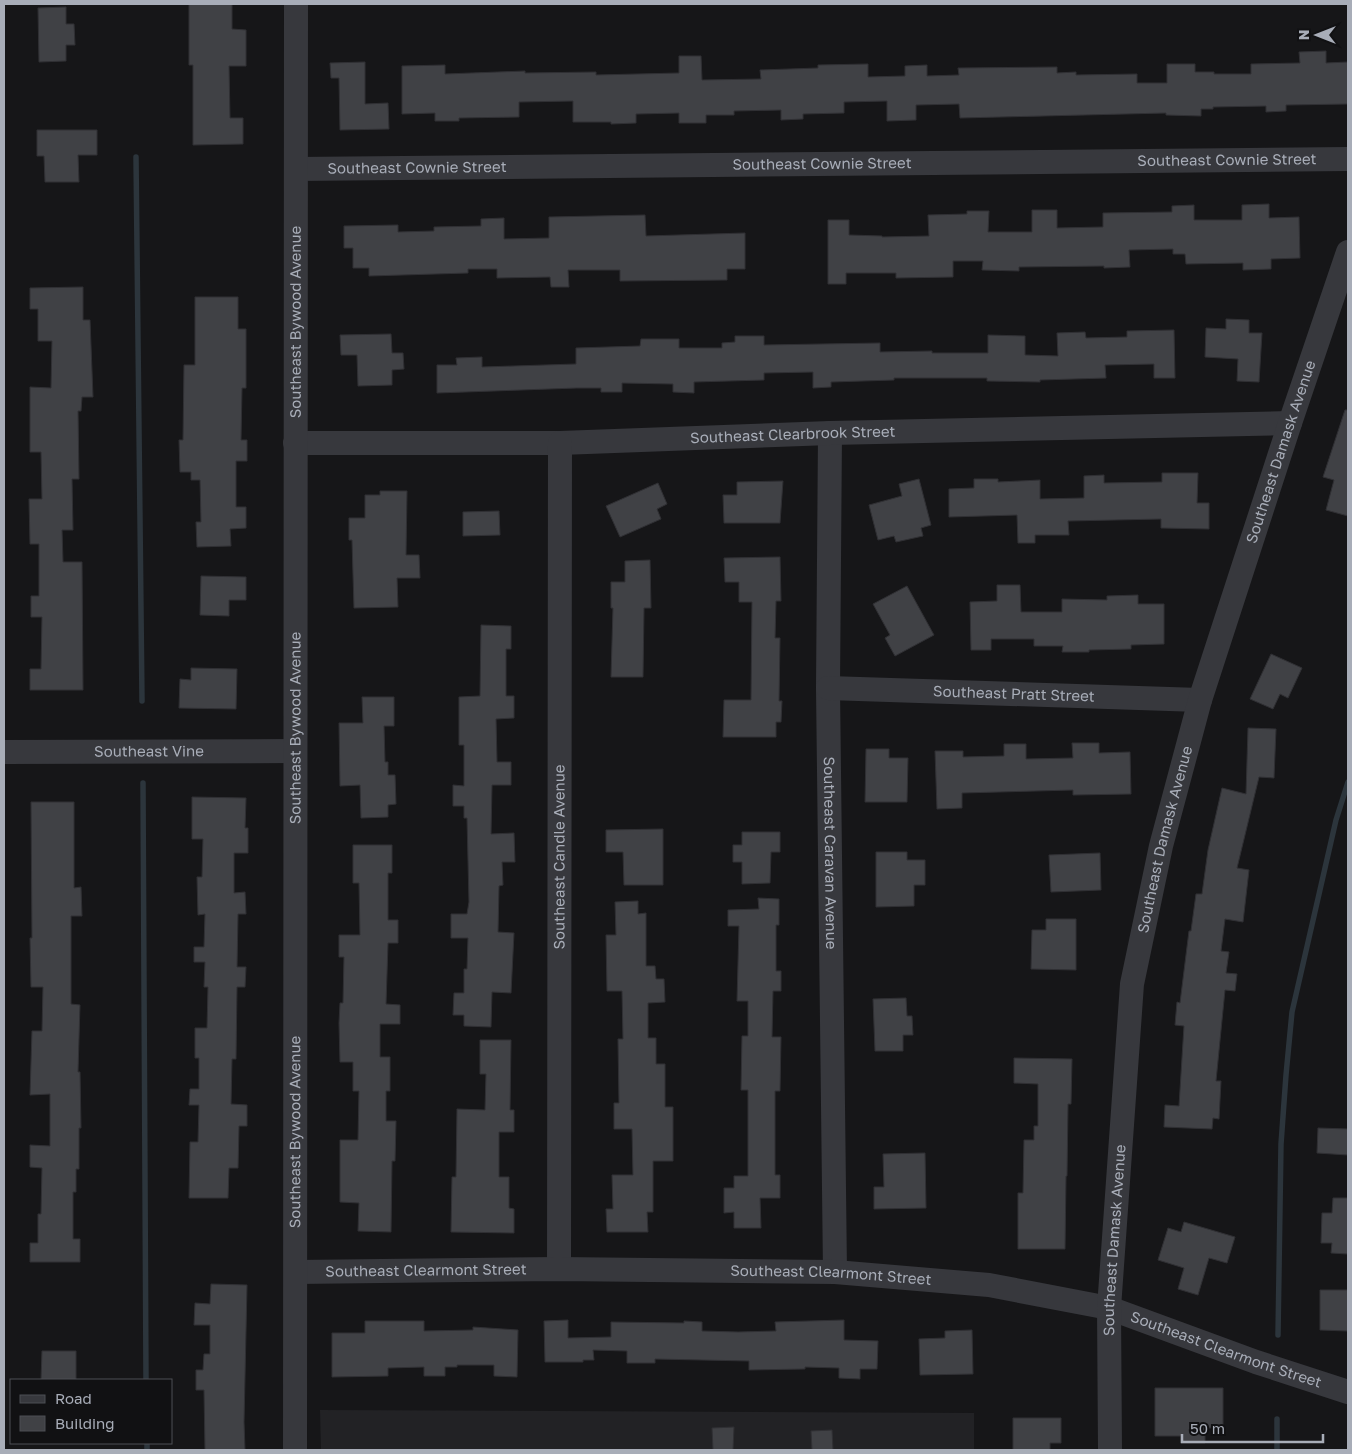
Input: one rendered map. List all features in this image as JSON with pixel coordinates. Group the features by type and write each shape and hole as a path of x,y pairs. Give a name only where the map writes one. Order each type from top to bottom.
{"street":[{"name":"Southeast Bywood Avenue","path":"295,1450 296,4"},
{"name":"Southeast Cownie Street","path":"296,169 1348,159"},
{"name":"Southeast Damask Avenue","path":"1110,1450 1109,1308 1132,984 1161,846 1200,700 1348,252"},
{"name":"Southeast Clearbrook Street","path":"295,443 560,443 830,433 1290,423"},
{"name":"Southeast Caravan Avenue","path":"830,433 828,688 835,1272"},
{"name":"Southeast Candle Avenue","path":"559,1269 560,443"},
{"name":"Southeast Pratt Street","path":"828,688 1200,700"},
{"name":"Southeast Vine","path":"4,752 295,751"},
{"name":"Southeast Clearmont Street","path":"296,1272 559,1269 835,1272 989,1285 1109,1308 1256,1362 1348,1392"}],"shaded area":[{"path":"320,1410 974,1413 974,1450 321,1450"}],"building":[{"path":"189,4 232,4 232,29 246,30 246,66 229,66 230,118 243,118 243,144 193,145 193,65 189,65"},
{"path":"66,7 66,24 74,24 75,45 66,45 66,61 39,62 38,8"},
{"path":"1326,51 1326,63 1348,62 1348,104 1286,105 1286,111 1266,112 1266,106 1213,107 1213,109 1201,109 1201,116 1166,115 1166,113 960,118 959,104 916,105 916,120 887,121 887,101 844,102 844,113 803,114 803,119 781,120 781,110 734,111 734,115 706,115 706,123 679,123 679,113 636,114 636,123 573,122 573,101 519,102 519,117 459,118 459,121 435,121 435,113 402,114 402,66 445,65 445,74 525,71 525,73 596,72 596,75 679,73 679,56 701,56 702,80 761,79 760,70 818,68 818,65 868,64 868,77 905,76 905,66 927,65 927,76 959,75 958,68 1057,67 1057,73 1076,72 1076,75 1137,74 1137,83 1167,83 1167,64 1195,64 1195,72 1251,74 1251,64 1300,63 1299,52"},
{"path":"365,62 365,104 388,103 389,129 340,130 339,78 331,78 330,63"},
{"path":"37,130 97,130 97,155 78,155 79,182 45,182 44,156 37,156"},
{"path":"1269,204 1269,218 1299,217 1300,258 1271,259 1271,269 1243,270 1243,263 1186,264 1185,254 1173,254 1173,249 1129,250 1130,267 1019,267 1019,271 982,270 983,261 953,261 953,277 896,278 896,273 846,273 846,284 828,284 828,220 849,220 849,235 882,237 929,236 928,215 967,214 967,211 989,211 988,232 1032,232 1032,210 1057,210 1057,228 1103,227 1103,213 1172,212 1172,206 1194,205 1194,220 1242,220 1242,205"},
{"path":"645,215 646,236 745,233 745,269 727,269 727,280 620,281 620,270 568,270 569,287 551,287 550,277 497,278 497,269 468,269 468,273 369,276 369,268 353,268 353,248 344,248 344,226 398,225 398,232 434,231 434,227 481,226 481,219 504,218 504,239 549,238 549,217"},
{"path":"83,287 83,320 90,320 93,397 82,397 81,411 78,411 79,479 72,479 73,530 62,530 63,562 82,562 83,690 30,690 30,669 41,669 42,617 31,617 31,596 39,596 39,544 30,544 29,499 42,499 41,452 30,452 30,387 51,388 52,341 38,341 38,309 30,309 30,288"},
{"path":"195,297 238,297 238,329 246,329 246,388 242,388 241,440 247,440 247,461 236,461 236,507 246,507 246,528 230,529 231,546 197,547 196,522 201,522 200,480 191,480 191,472 180,472 179,440 183,440 184,365 195,365"},
{"path":"1226,319 1249,320 1249,333 1262,333 1259,382 1237,381 1238,359 1205,357 1206,328 1226,329"},
{"path":"1174,330 1175,378 1154,378 1154,364 1105,365 1106,378 1040,380 1040,382 987,381 987,378 894,378 894,380 831,382 831,387 813,388 813,372 764,373 764,380 694,382 694,393 673,392 673,384 622,383 622,392 601,392 601,388 577,388 437,393 437,365 457,365 456,358 482,357 482,367 576,364 576,348 640,346 641,339 679,339 679,348 722,348 722,343 735,342 735,336 764,336 764,345 880,343 880,352 988,353 988,335 1025,336 1025,355 1058,356 1057,333 1085,332 1086,338 1127,337 1127,331"},
{"path":"391,334 392,353 403,353 404,369 392,370 392,385 358,386 357,355 341,355 340,335"},
{"path":"1345,410 1348,410 1348,516 1326,510 1334,480 1323,477"},
{"path":"1162,473 1198,473 1197,503 1209,503 1209,529 1161,528 1161,519 1068,521 1069,535 1035,535 1035,543 1018,543 1017,515 949,517 949,489 974,488 974,479 998,479 998,482 1040,480 1040,499 1084,498 1084,476 1104,475 1104,483 1162,482"},
{"path":"919,479 931,525 921,528 923,536 896,542 894,536 878,540 869,505 902,496 899,484"},
{"path":"783,481 780,523 724,523 723,495 737,495 737,482"},
{"path":"658,483 667,504 657,509 661,519 620,537 606,506"},
{"path":"380,491 407,491 406,555 419,555 420,578 397,578 398,607 354,608 352,540 349,540 349,518 365,518 365,495 380,495"},
{"path":"499,511 500,535 463,536 463,512"},
{"path":"780,557 781,601 776,601 775,638 780,638 779,701 782,701 781,722 776,722 776,737 723,737 724,700 751,700 752,602 739,602 739,582 725,582 724,558"},
{"path":"650,560 651,608 644,608 643,677 611,677 613,608 611,608 611,582 625,582 625,561"},
{"path":"201,576 246,577 246,600 229,600 229,616 200,615"},
{"path":"997,585 1020,585 1021,612 1062,612 1062,599 1107,600 1107,596 1138,595 1138,604 1164,604 1164,644 1131,645 1131,649 1062,652 1063,646 1034,646 1034,639 991,639 991,650 971,650 970,602 997,601"},
{"path":"907,586 934,635 895,656 885,638 890,635 873,604"},
{"path":"481,625 511,626 511,649 506,649 506,696 514,696 514,718 496,719 497,762 511,762 511,785 492,785 491,834 514,833 515,862 502,862 503,885 499,886 498,932 514,933 511,993 492,992 491,1027 464,1026 464,1015 453,1015 454,993 464,993 464,969 467,969 468,938 451,938 451,914 467,914 469,902 467,818 464,818 464,806 453,806 453,785 464,786 464,745 459,745 459,697 480,696"},
{"path":"1271,654 1302,668 1288,698 1280,694 1273,709 1250,699"},
{"path":"191,668 237,669 236,709 179,708 180,679 191,680"},
{"path":"362,697 394,697 394,726 384,726 385,762 388,762 388,775 395,775 396,804 388,805 388,817 361,818 360,785 340,786 339,723 363,723"},
{"path":"1248,728 1276,729 1274,778 1259,777 1237,868 1249,870 1243,922 1225,919 1221,951 1229,952 1226,973 1237,974 1235,991 1225,990 1216,1081 1221,1081 1219,1119 1213,1118 1212,1129 1164,1127 1165,1105 1179,1106 1184,1026 1175,1025 1177,1002 1180,1003 1189,931 1191,931 1196,894 1202,894 1208,850 1222,788 1246,794"},
{"path":"1072,743 1099,743 1099,753 1130,752 1131,794 1073,795 1073,790 962,793 962,808 937,809 935,751 963,751 963,757 1004,756 1004,744 1026,744 1026,759 1073,758"},
{"path":"866,749 889,749 889,758 908,758 907,802 865,802"},
{"path":"192,797 246,798 245,828 248,828 248,853 234,853 234,893 245,892 246,914 238,914 237,967 246,967 245,987 237,987 236,1059 232,1059 231,1104 247,1105 247,1126 239,1126 238,1168 229,1168 228,1198 189,1198 190,1142 198,1142 199,1105 189,1105 190,1089 199,1089 199,1058 195,1058 195,1028 207,1028 208,987 204,987 205,962 194,962 194,947 204,947 205,914 198,915 197,877 202,877 203,839 192,839"},
{"path":"31,802 74,802 74,888 81,887 82,916 71,916 71,1004 80,1005 78,1072 80,1072 81,1128 79,1128 79,1169 76,1169 76,1192 73,1192 73,1239 80,1239 80,1262 30,1262 30,1243 38,1243 38,1214 41,1214 42,1168 30,1167 30,1145 50,1146 50,1094 30,1095 32,1031 42,1031 43,987 31,987"},
{"path":"663,829 663,885 624,885 623,852 606,852 606,830"},
{"path":"742,832 780,832 780,852 771,852 770,883 742,884 742,862 733,862 733,845 742,845"},
{"path":"353,845 392,845 392,873 388,873 388,920 398,920 398,943 388,943 386,1004 400,1005 400,1024 380,1024 380,1057 390,1057 390,1091 386,1091 386,1121 396,1121 395,1161 392,1161 391,1232 358,1231 359,1203 340,1202 340,1140 358,1140 359,1091 353,1091 353,1062 340,1062 339,1023 340,1003 343,1003 344,957 339,957 339,935 360,935 359,883 353,883"},
{"path":"876,852 907,852 907,860 925,860 925,885 914,885 914,906 876,907"},
{"path":"1100,853 1101,890 1051,892 1049,855"},
{"path":"758,898 779,899 779,925 776,925 776,971 781,971 781,991 773,991 772,1037 781,1037 780,1091 775,1091 775,1175 780,1175 780,1198 760,1198 761,1228 734,1228 734,1212 724,1213 724,1188 734,1188 734,1176 748,1176 748,1090 741,1090 742,1036 748,1036 748,1001 737,1001 739,926 728,926 728,910 759,909"},
{"path":"638,901 638,914 646,913 646,966 655,966 656,979 664,979 665,1002 648,1003 648,1038 656,1038 656,1064 665,1064 665,1107 673,1107 673,1161 653,1161 653,1212 647,1212 648,1232 607,1232 606,1209 613,1209 612,1175 633,1175 632,1129 614,1129 614,1103 619,1103 618,1039 623,1039 622,991 607,991 606,935 616,935 615,902"},
{"path":"1046,919 1076,919 1076,970 1031,969 1032,930 1046,930"},
{"path":"906,998 907,1016 912,1016 913,1035 903,1035 903,1051 875,1051 873,999"},
{"path":"480,1040 511,1040 510,1110 514,1110 514,1132 499,1132 499,1177 509,1177 509,1208 514,1209 514,1233 451,1232 452,1177 456,1177 457,1109 485,1110 486,1074 480,1074"},
{"path":"1014,1058 1072,1059 1071,1104 1068,1104 1065,1249 1018,1249 1018,1193 1023,1193 1024,1140 1034,1140 1034,1126 1038,1126 1038,1084 1014,1083"},
{"path":"1318,1128 1348,1129 1348,1155 1317,1153"},
{"path":"925,1153 926,1208 874,1209 874,1187 884,1187 883,1154"},
{"path":"1333,1198 1348,1198 1348,1254 1331,1253 1332,1243 1321,1243 1322,1213 1332,1213"},
{"path":"1184,1222 1235,1237 1227,1263 1209,1258 1198,1295 1178,1289 1184,1268 1158,1260 1168,1228 1181,1232"},
{"path":"211,1284 247,1285 245,1450 205,1450 204,1390 196,1390 196,1370 203,1370 204,1354 210,1354 210,1325 194,1325 195,1303 210,1304"},
{"path":"1320,1290 1348,1290 1348,1331 1320,1330"},
{"path":"568,1320 568,1338 611,1337 611,1322 702,1322 702,1331 738,1332 776,1331 775,1322 844,1320 844,1340 878,1341 877,1369 860,1369 860,1379 839,1378 839,1368 805,1367 805,1369 749,1370 749,1361 655,1359 655,1363 627,1363 627,1351 593,1350 594,1360 583,1360 583,1362 545,1362 544,1321"},
{"path":"365,1321 424,1321 424,1331 473,1330 473,1327 518,1330 517,1377 494,1376 494,1365 457,1365 457,1367 445,1367 445,1376 424,1376 424,1367 388,1368 388,1376 332,1377 332,1333 365,1333"},
{"path":"972,1330 973,1374 920,1375 919,1339 945,1338 945,1331"},
{"path":"42,1351 76,1351 76,1379 41,1379"},
{"path":"1155,1388 1223,1388 1223,1428 1205,1428 1205,1443 1181,1443 1181,1436 1155,1436"},
{"path":"1013,1418 1061,1418 1061,1443 1050,1443 1050,1450 1013,1450"},
{"path":"734,1427 733,1450 713,1450 712,1428"},
{"path":"832,1430 833,1450 812,1450 811,1431"}],"waterway":[{"path":"136,157 142,701"},
{"path":"1278,1335 1281,1144 1292,1012 1336,820 1348,782"},
{"path":"143,783 146,1379"},
{"path":"1277,1419 1277,1450"},
{"path":"147,1444 147,1450"}]}
